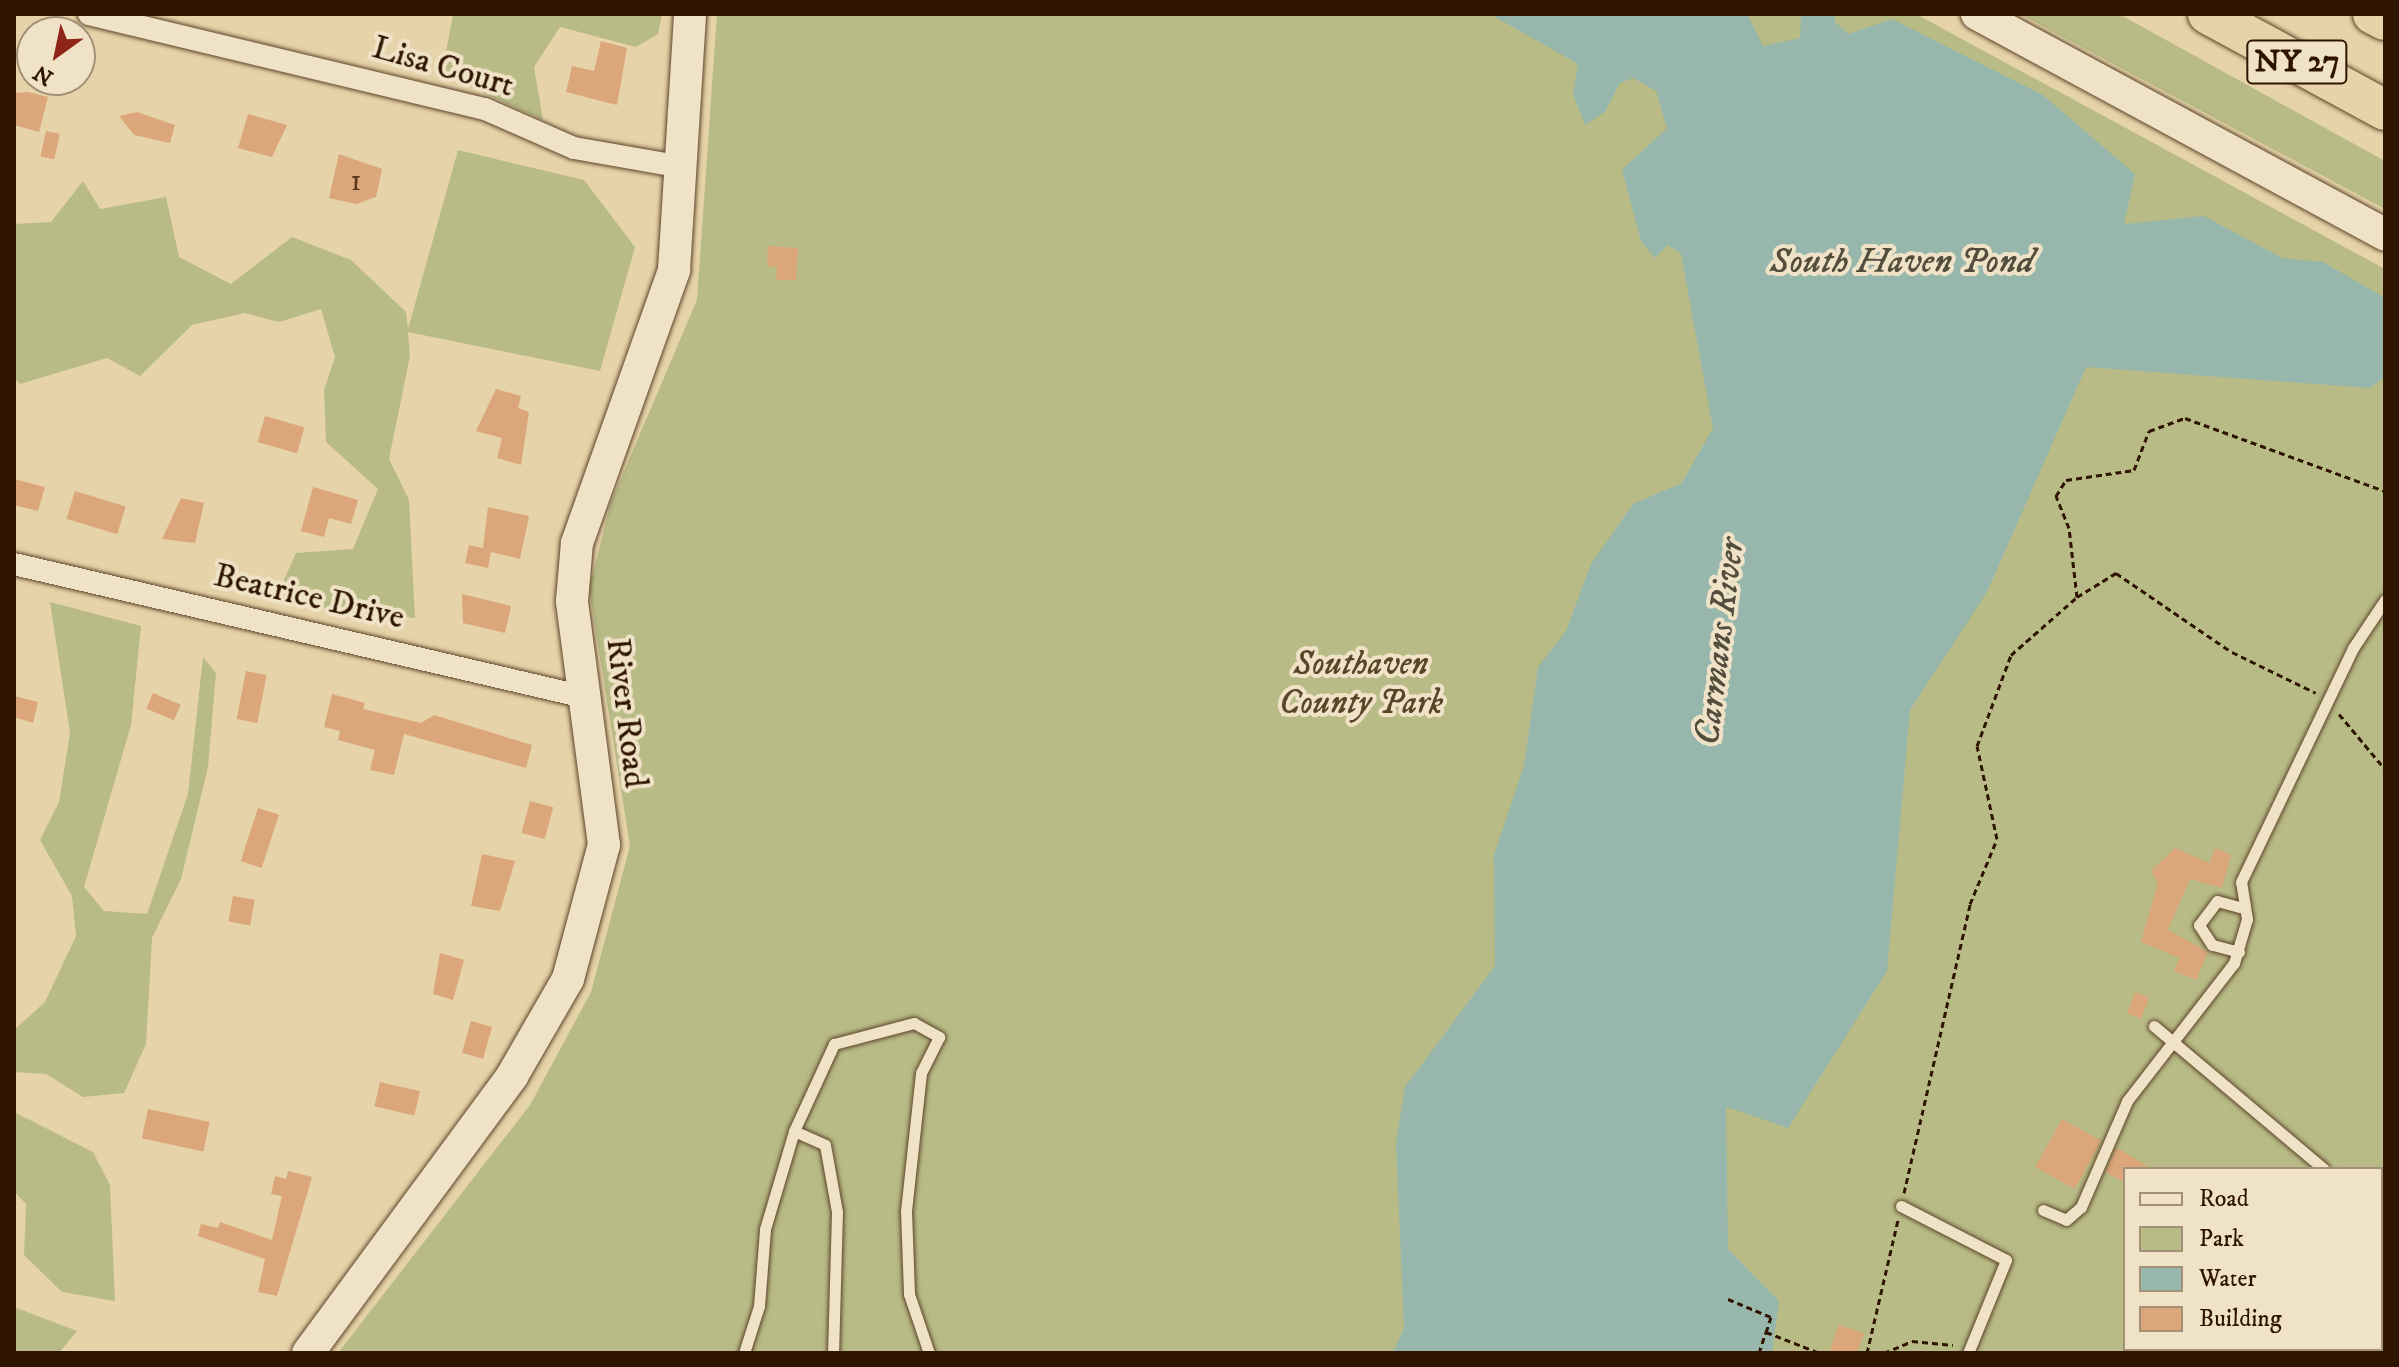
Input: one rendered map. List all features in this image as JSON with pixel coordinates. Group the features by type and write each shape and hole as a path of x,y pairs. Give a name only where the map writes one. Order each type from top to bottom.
{"highway":[{"name":"NY 27","path":"2208,14 2385,110"},
{"name":"NY 27","path":"2373,14 2385,20"}],"street":[{"name":"Lisa Court","path":"89,14 485,109 574,148 683,167"},
{"name":"River Road","path":"308,1353 512,1076 568,979 604,845 589,698 572,601 577,543 674,270 683,167 690,14"},
{"path":"1977,14 2385,235"},
{"name":"Beatrice Drive","path":"14,564 589,698"}],"lane":[{"path":"2043,1210 2066,1220 2081,1207 2127,1101 2239,952 2247,919 2240,907 2241,882 2327,699 2385,600"},
{"path":"2239,952 2212,945 2199,925 2217,901 2240,907"},
{"path":"744,1353 759,1306 765,1229 794,1131 834,1044 914,1023 939,1037 921,1073 906,1211 909,1294 929,1353"},
{"path":"2154,1026 2322,1167"},
{"path":"794,1131 825,1145 837,1212 833,1353"},
{"path":"1901,1206 2006,1260 1969,1350"}],"path":[{"path":"2077,597 2069,528 2056,496 2066,480 2134,470 2149,431 2185,418 2385,491"},
{"path":"1867,1353 1970,904 1997,839 1977,746 2011,655 2077,597 2116,573 2232,652 2327,699 2385,769"},
{"path":"1728,1299 1771,1317 1759,1353"},
{"path":"1766,1332 1820,1353"},
{"path":"1884,1353 1912,1341 1969,1350"}],"green space":[{"path":"453,14 662,14 658,34 636,47 560,27 534,67 543,120 442,74"},
{"name":"Southaven County Park","path":"717,14 1916,14 2385,269 2385,1353 338,1353 530,1105 591,992 630,846 589,589 611,502 697,300"},
{"path":"2020,14 2119,14 2385,161 2385,209"},
{"path":"458,150 584,180 635,247 600,371 408,332 410,356 389,459 409,500 415,618 274,602 296,553 353,549 378,489 326,442 324,390 335,357 321,309 279,322 245,313 192,325 140,376 107,358 20,384 14,378 14,224 51,222 83,181 100,209 166,197 179,257 231,284 292,237 351,260 406,312 408,329"},
{"path":"50,602 141,626 131,725 84,887 104,911 147,914 188,794 203,657 216,673 208,767 181,879 152,938 146,1044 124,1093 83,1097 46,1074 14,1072 14,1030 45,1002 76,936 72,896 40,840 59,802 70,733"},
{"path":"14,1112 93,1152 110,1185 115,1301 62,1292 24,1255 26,1204 14,1191"},
{"path":"14,1307 77,1331 59,1353 14,1353"}],"water":[{"name":"South Haven Pond","path":"1490,14 1747,14 1763,46 1801,38 1806,27 1832,19 1848,34 1892,19 2043,95 2135,174 2124,224 2204,216 2282,258 2323,262 2385,298 2385,377 2370,388 2086,367 1987,592 1910,710 1887,971 1788,1128 1726,1107 1728,1249 1779,1301 1772,1353 1393,1353 1404,1328 1396,1143 1405,1087 1495,966 1494,855 1524,766 1538,667 1566,631 1591,564 1633,504 1682,483 1713,428 1681,254 1668,245 1655,258 1641,241 1622,170 1667,128 1656,91 1633,78 1620,83 1605,112 1585,125 1573,94 1578,64"}],"building":[{"path":"601,41 627,48 617,105 566,92 572,66 594,71"},
{"path":"14,93 16,96 48,97 39,132 14,125"},
{"path":"137,112 175,125 170,143 134,135 119,116"},
{"path":"248,114 287,125 272,157 238,148"},
{"path":"46,131 60,134 54,159 41,156"},
{"path":"339,154 382,169 376,197 356,204 329,198"},
{"path":"768,246 798,248 796,280 776,280 777,267 767,266"},
{"path":"496,389 521,396 518,408 529,412 521,465 497,458 502,438 476,431"},
{"path":"265,416 304,427 297,453 258,442"},
{"path":"14,479 45,487 38,511 14,505"},
{"path":"313,487 358,500 351,524 329,518 324,537 301,531"},
{"path":"75,491 126,506 117,534 67,519"},
{"path":"181,498 204,503 195,543 162,539"},
{"path":"488,507 529,516 520,559 491,552 488,568 465,563 469,545 483,548"},
{"path":"462,594 511,606 505,633 463,623"},
{"path":"246,671 267,675 257,723 237,719"},
{"path":"153,693 181,705 174,720 146,709"},
{"path":"332,694 365,703 363,709 421,723 434,715 532,745 526,768 404,734 394,775 370,770 375,750 338,740 340,731 324,727"},
{"path":"14,696 38,702 33,723 14,717"},
{"path":"530,801 553,807 545,839 521,833"},
{"path":"258,808 279,815 262,868 241,861"},
{"path":"2175,848 2209,863 2216,848 2231,855 2222,888 2190,879 2168,930 2208,952 2196,980 2174,971 2180,958 2141,942 2158,883 2151,871"},
{"path":"482,854 515,861 500,911 471,906"},
{"path":"233,896 255,900 250,925 228,922"},
{"path":"440,953 464,960 453,1000 433,994"},
{"path":"2135,992 2149,997 2141,1019 2127,1014"},
{"path":"471,1021 492,1027 483,1059 462,1053"},
{"path":"380,1082 420,1091 414,1116 374,1106"},
{"path":"148,1109 210,1122 203,1151 142,1138"},
{"path":"2062,1119 2101,1141 2075,1189 2035,1167"},
{"path":"2115,1149 2149,1167 2123,1167 2123,1182 2106,1172"},
{"path":"288,1171 312,1177 277,1296 258,1292 265,1259 198,1236 201,1224 218,1228 220,1222 272,1240 282,1196 271,1194 275,1176 286,1179"},
{"path":"1839,1325 1864,1333 1857,1353 1829,1353"}],"waterway":[{"name":"Carmans River","path":"1816,66 1818,14"}]}
